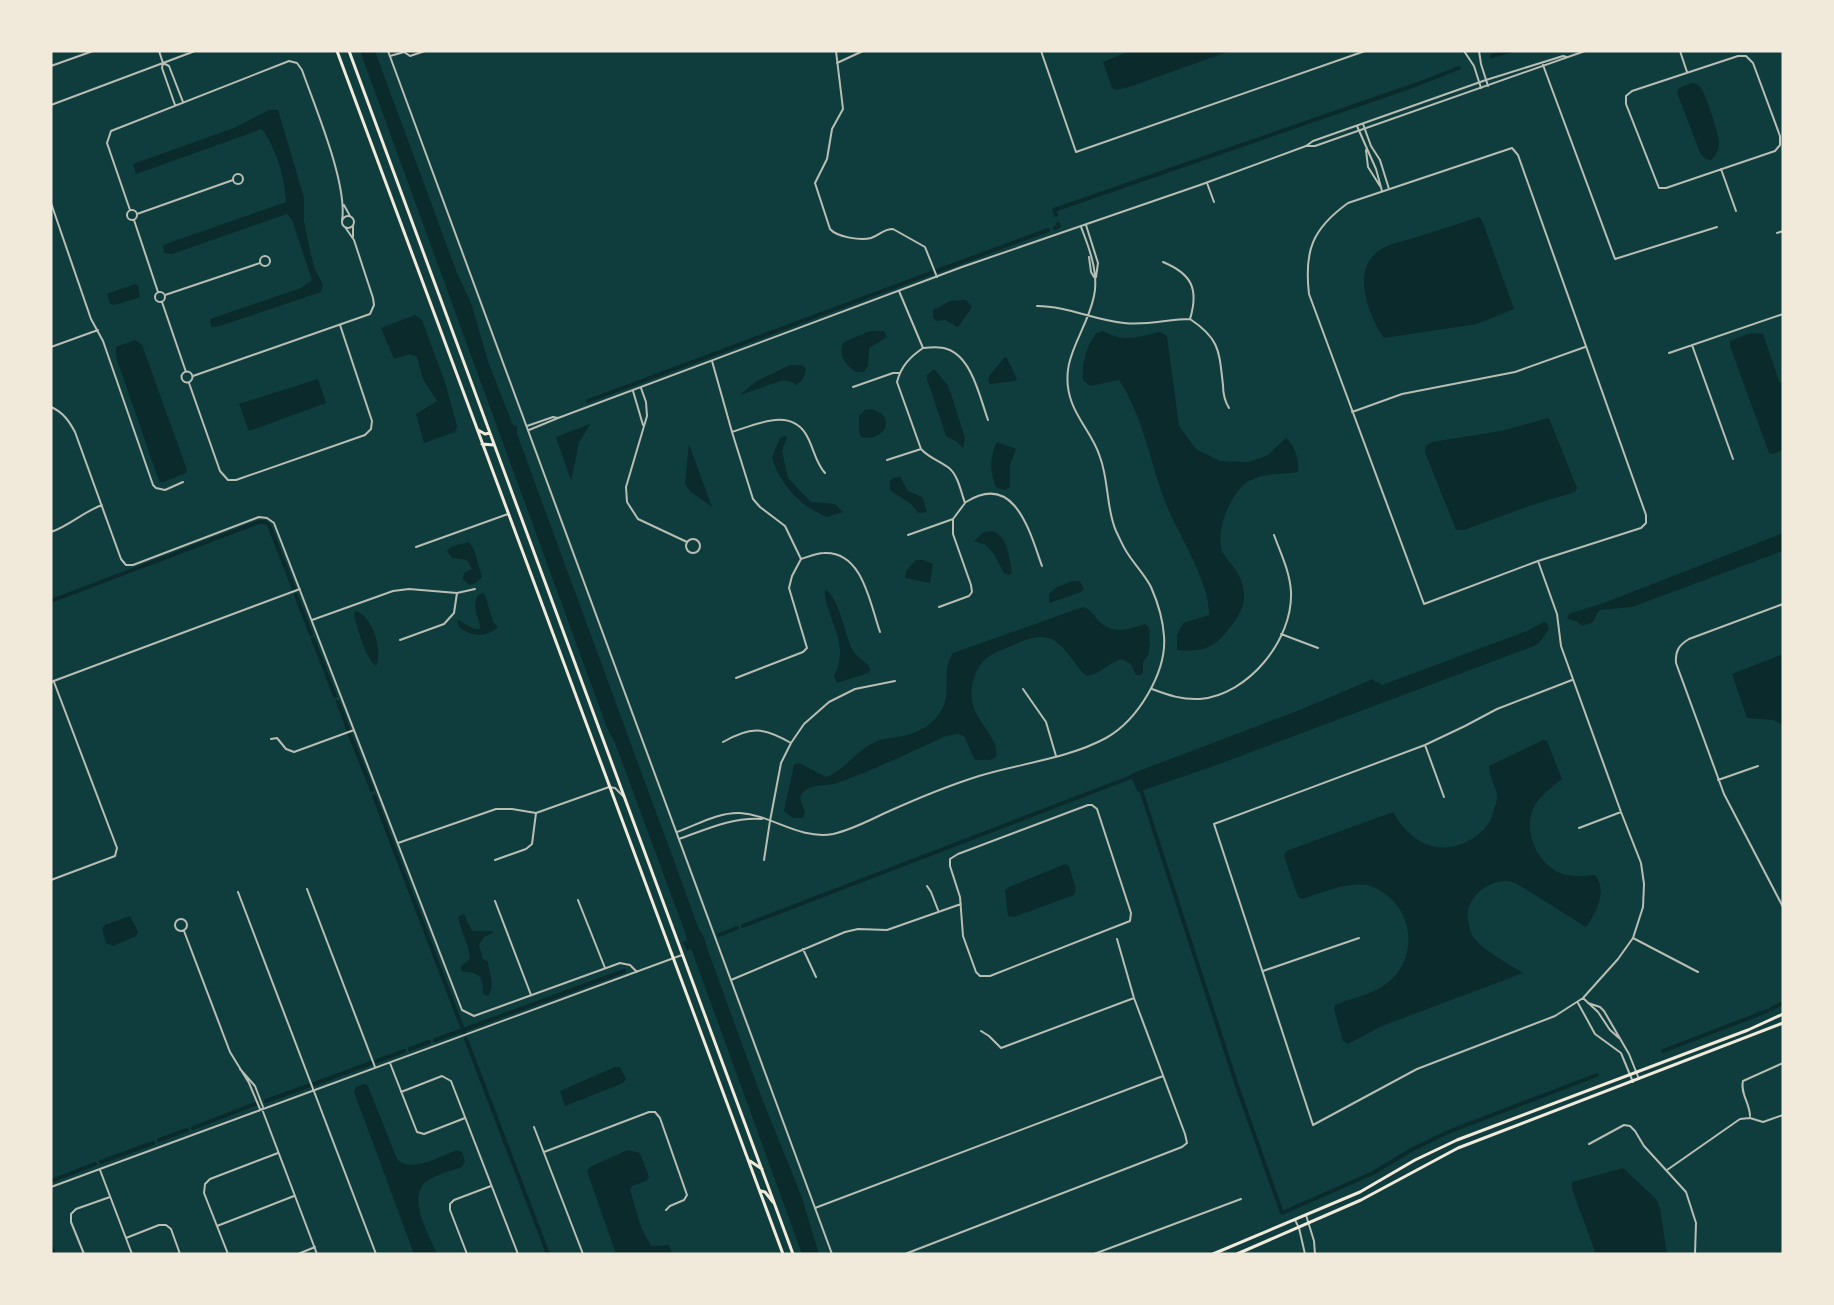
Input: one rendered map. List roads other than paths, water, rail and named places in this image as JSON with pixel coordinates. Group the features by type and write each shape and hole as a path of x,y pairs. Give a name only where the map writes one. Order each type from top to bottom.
{"main road":[{"path":"337,51 783,1254"},
{"path":"349,51 793,1254"},
{"path":"476,429 485,434 490,433"},
{"path":"482,444 494,445"},
{"path":"1213,1254 1360,1191 1415,1160 1457,1140 1748,1030 1783,1014"},
{"path":"1237,1254 1361,1200 1458,1148 1783,1023"},
{"path":"748,1160 757,1168 762,1169"},
{"path":"760,1191 765,1192 775,1206"}],"street":[{"path":"51,66 93,51"},
{"path":"159,51 163,63 162,68 176,106"},
{"path":"51,105 195,51"},
{"path":"388,51 832,1254"},
{"path":"390,56 404,52 410,56 425,51"},
{"path":"836,51 843,109 832,129 827,159 815,183 830,229 843,235 865,239 872,238 887,229 893,229 926,247 937,277"},
{"path":"837,63 863,51"},
{"path":"1041,51 1076,152 1365,51"},
{"path":"1464,51 1474,66 1481,88"},
{"path":"1479,51 1488,86"},
{"path":"1306,146 1315,146 1585,51"},
{"path":"1680,51 1687,72"},
{"path":"529,430 937,277 1207,183 1306,146 1313,141 1486,80 1563,56 1567,57"},
{"path":"1738,56 1746,56 1754,63 1780,136 1780,145 1775,151 1666,188 1659,188 1626,104 1626,96 1632,91 1687,72 1738,56"},
{"path":"134,220 127,218 130,210 109,148 108,136 116,128 240,82 285,62 295,62 302,70 332,157 342,200 354,224 354,240"},
{"path":"1542,62 1615,259 1718,227"},
{"path":"163,63 169,66 183,103"},
{"path":"1363,124 1389,189"},
{"path":"1357,126 1371,170 1382,191"},
{"path":"1365,147 1376,167 1382,191"},
{"path":"1512,148 1518,155 1646,515 1646,523 1641,528 1538,561 1424,604 1309,294 1307,275 1311,244 1321,227 1348,204 1389,189 1512,148"},
{"path":"1371,170 1381,165"},
{"path":"1721,168 1736,211"},
{"path":"162,302 155,299 158,292 134,220 137,214 233,180"},
{"path":"1207,183 1214,202"},
{"path":"189,383 193,376 368,315 372,310 373,298 354,240 342,221 342,200"},
{"path":"51,203 91,319 98,330 153,485 160,490 165,490 183,482"},
{"path":"130,210 137,214"},
{"path":"342,221 346,217 352,218"},
{"path":"345,227 349,228 354,224"},
{"path":"1086,225 1098,263 1095,280"},
{"path":"677,832 724,814 751,814 812,834 831,834 851,829 934,792 978,776 1083,748 1108,737 1133,715 1152,688 1161,663 1164,638 1160,608 1149,584 1128,554 1115,529 1109,508 1101,457 1071,402 1068,386 1067,371 1070,354 1094,296 1095,280 1081,227"},
{"path":"1778,233 1783,231"},
{"path":"1162,262 1177,268 1187,277 1194,289 1195,303 1190,319"},
{"path":"158,292 165,295 260,263"},
{"path":"899,291 923,348"},
{"path":"165,295 162,302 186,372"},
{"path":"1036,306 1052,306 1123,323 1145,324 1173,319 1190,319 1206,330 1215,342 1220,355 1224,400 1229,408"},
{"path":"1669,353 1783,314"},
{"path":"189,383 220,471 228,480 236,480 365,435 371,429 372,421 340,325"},
{"path":"51,347 98,330"},
{"path":"1692,345 1733,459"},
{"path":"1352,412 1411,392 1515,372 1585,347"},
{"path":"965,502 954,473 926,455 921,449 897,382 905,363 923,348 947,348 960,355 968,365 988,420"},
{"path":"712,361 753,499 785,526 801,559"},
{"path":"186,372 190,372 193,376"},
{"path":"186,372 182,378 185,383 189,383"},
{"path":"853,387 899,373"},
{"path":"641,388 647,416 626,488 627,502 638,519 687,542"},
{"path":"633,391 643,424"},
{"path":"51,407 58,410 75,432 121,559 126,565 133,565 259,517 267,518 274,523 459,1003 465,1012 474,1016 624,963 637,972"},
{"path":"527,426 553,417 558,418"},
{"path":"732,432 770,419 792,421 806,434 819,466 825,473"},
{"path":"887,460 921,449"},
{"path":"908,535 953,519 965,502 971,498 993,495 1004,497 1012,502 1025,520 1042,566"},
{"path":"51,532 61,529 87,510 102,505"},
{"path":"416,547 508,514"},
{"path":"939,607 969,596 972,592 953,534 953,519"},
{"path":"1152,688 1176,698 1202,699 1230,691 1252,677 1270,654 1288,617 1291,593 1286,566 1274,535"},
{"path":"690,539 697,541 700,544 699,551 694,554 689,553 685,547 687,542 690,539"},
{"path":"736,678 803,652 807,648 789,588 792,576 801,559 823,553 844,558 853,564 859,573 880,632"},
{"path":"1538,561 1554,606 1561,646 1572,680 1641,863 1644,884 1643,907 1633,938 1618,959 1578,1003 1555,1016 1417,1069 1312,1125 1214,824 1425,745 1497,709 1572,680"},
{"path":"51,880 117,853 115,840 52,682 300,589"},
{"path":"312,620 393,591 409,589 457,593 475,589"},
{"path":"400,640 444,624 454,613 457,593"},
{"path":"1783,604 1689,639 1677,650 1676,663 1718,780 1741,829 1783,907"},
{"path":"1281,634 1318,648"},
{"path":"764,860 781,763 804,724 829,702 855,689 895,681"},
{"path":"1023,689 1046,722 1056,756"},
{"path":"271,739 277,738 286,749 298,752 355,730"},
{"path":"723,742 740,732 760,730 777,735 791,743"},
{"path":"1425,745 1444,797"},
{"path":"1718,780 1758,766"},
{"path":"398,843 496,809 536,813 609,787 615,788 624,796"},
{"path":"1088,804 1097,809 1131,917 1126,924 990,976 980,976 976,972 963,936 961,904 950,860 958,854 1088,804"},
{"path":"1579,828 1621,812"},
{"path":"495,860 526,849 531,844 536,813"},
{"path":"679,839 733,820 765,819"},
{"path":"927,886 938,911"},
{"path":"307,889 375,1067"},
{"path":"238,892 376,1254"},
{"path":"578,900 605,968"},
{"path":"495,902 531,995"},
{"path":"731,980 845,932 858,929 887,930 961,904"},
{"path":"179,919 185,920 188,924 184,931 175,927 179,919"},
{"path":"184,931 230,1052 240,1069 252,1080 317,1254"},
{"path":"1263,971 1359,938"},
{"path":"1633,938 1698,972"},
{"path":"905,1254 1182,1147 1187,1143 1134,998 1117,939"},
{"path":"803,949 816,976"},
{"path":"51,1187 682,955"},
{"path":"981,1031 1000,1048 1134,998"},
{"path":"1583,998 1592,1010"},
{"path":"1578,1003 1595,1034 1621,1053 1633,1082"},
{"path":"1588,1020 1592,1010 1600,1007 1604,1011 1629,1054 1639,1079"},
{"path":"389,1062 417,1132 426,1133 465,1118"},
{"path":"1750,1118 1743,1081 1783,1063"},
{"path":"815,1208 1163,1076"},
{"path":"401,1092 441,1077 446,1077 452,1082 518,1254"},
{"path":"544,1152 656,1110 687,1197 666,1210"},
{"path":"1667,1170 1733,1123 1750,1118 1763,1122 1783,1116"},
{"path":"1589,1144 1615,1128 1630,1126 1644,1146 1686,1192 1696,1223 1695,1254"},
{"path":"534,1127 583,1254"},
{"path":"228,1254 204,1193 204,1185 208,1180 278,1153"},
{"path":"100,1169 132,1254"},
{"path":"467,1254 450,1204 454,1200 491,1186"},
{"path":"217,1226 294,1196"},
{"path":"84,1254 71,1222 71,1214 110,1197"},
{"path":"1094,1254 1241,1199"},
{"path":"1306,1215 1314,1240 1315,1254"},
{"path":"1295,1220 1305,1254"},
{"path":"126,1238 159,1225 166,1225 171,1229 180,1254"},
{"path":"298,1254 315,1248"}],"water":[{"path":"360,51 375,51 457,273 471,303 489,364 512,423 517,426 517,434 761,1096 801,1195 819,1254 802,1254 692,951 691,949 687,951 683,942 687,941 686,935 615,743 607,728"},
{"path":"1130,51 1230,51 1129,87 1117,90 1112,88 1103,62"},
{"path":"1692,83 1698,85 1702,90 1719,140 1719,147 1711,160 1701,155 1677,93 1679,88"},
{"path":"269,110 278,110 304,198 304,221 314,267 323,285 321,292 211,327 210,319 301,288 312,280 292,220 287,214 172,254 164,253 163,245 286,202 282,173 272,145 262,129 136,174 133,164 234,128"},
{"path":"1479,217 1514,309 1477,324 1384,338 1372,317 1365,291 1364,278 1373,256 1390,245"},
{"path":"135,284 138,286 140,297 115,305 110,304 107,294"},
{"path":"966,300 972,307 958,327 945,320 936,321 933,318 933,310 950,301"},
{"path":"415,315 422,320 445,382 457,426 455,432 424,443 416,414 437,401 423,379 417,357 410,354 394,359 381,328"},
{"path":"870,331 884,331 887,337 869,348 868,366 864,372 856,372 843,359 842,346 844,342"},
{"path":"1103,331 1125,338 1160,332 1167,336 1179,426 1196,449 1220,461 1249,462 1268,455 1286,438 1296,454 1298,472 1267,475 1249,481 1236,493 1226,512 1220,543 1222,551 1242,583 1244,600 1239,614 1223,636 1202,649 1177,650 1177,635 1183,623 1209,615 1208,602 1199,574 1166,504 1135,410 1119,380 1090,386 1083,380 1087,350 1096,333"},
{"path":"1751,333 1763,334 1779,381 1783,384 1783,450 1773,454 1769,453 1730,346 1730,341"},
{"path":"135,340 142,345 187,470 186,473 163,482 160,482 158,478 116,357 116,347"},
{"path":"1005,357 1017,379 990,384 989,376"},
{"path":"790,365 802,365 806,369 803,379 798,384 783,380 740,395 755,382"},
{"path":"934,369 947,384 951,394 965,438 963,448 946,436 927,379 927,375"},
{"path":"318,379 326,403 249,431 239,404"},
{"path":"871,409 884,417 885,427 877,436 861,437 859,416 865,410"},
{"path":"1549,418 1577,488 1575,492 1464,530 1456,530 1425,452 1426,446 1432,442 1501,431"},
{"path":"590,424 579,443 571,481 556,437"},
{"path":"787,437 782,451 788,478 811,502 835,504 843,512 827,517 808,507 792,493 775,467 772,457 780,438"},
{"path":"997,442 1016,449 1010,465 1010,487 1005,490 997,488 992,471 992,459"},
{"path":"689,444 712,507 691,492 685,484"},
{"path":"900,477 908,491 922,497 927,512 919,513 911,504 890,490 890,481"},
{"path":"992,531 1005,542 1012,572 1009,575 1004,573 994,554 986,545 974,541 984,532"},
{"path":"1783,533 1783,551 1632,607 1600,610 1593,622 1582,626 1576,621 1567,619 1569,614 1609,601"},
{"path":"469,542 474,550 482,577 476,583 469,585 463,579 464,573 472,569 467,560 452,558 447,551 450,547"},
{"path":"916,560 933,564 930,583 905,578 906,571"},
{"path":"1080,581 1084,589 1049,603 1049,594 1057,587"},
{"path":"825,589 838,608 852,649 871,670 837,683 834,676 839,661 840,647 826,603"},
{"path":"482,593 485,595 493,622 498,627 489,633 479,635 469,633 459,627 457,619 474,629 480,629 475,607 477,596"},
{"path":"1083,607 1102,624 1114,629 1120,630 1145,624 1149,628 1150,645 1148,655 1143,662 1141,675 1136,675 1131,664 1122,659 1087,676 1054,640 1039,637 1023,641 990,656 980,665 975,675 972,702 993,739 996,757 990,760 975,760 964,736 958,734 946,736 853,777 834,784 807,789 800,798 805,812 803,818 793,818 784,811 794,765 799,763 826,777 839,770 875,742 912,734 930,724 943,707 949,660 953,653"},
{"path":"355,611 367,619 375,634 378,652 376,666 362,643 354,616"},
{"path":"1544,622 1547,623 1549,629 1534,646 1214,766 1138,792 1131,777 1131,774 1302,709 1373,679 1382,685 1527,631"},
{"path":"1783,654 1783,725 1773,720 1747,718 1732,674"},
{"path":"1543,740 1547,741 1562,779 1535,805 1531,814 1531,835 1539,855 1554,870 1571,876 1595,875 1599,881 1601,894 1590,921 1586,927 1509,881 1488,886 1481,890 1468,909 1471,934 1497,957 1523,973 1382,1026 1348,1044 1343,1041 1334,1009 1335,1005 1374,991 1386,984 1397,973 1408,946 1408,932 1404,918 1387,895 1365,885 1338,888 1302,899 1298,897 1284,856 1286,851 1393,812 1408,832 1426,844 1447,847 1470,840 1486,827 1496,805 1496,790 1489,766"},
{"path":"1065,864 1069,866 1076,889 1074,895 1014,917 1008,916 1005,891 1009,887"},
{"path":"464,914 472,931 493,931 484,937 479,945 483,959 488,962 491,979 492,987 488,996 483,994 481,978 478,975 461,971 461,966 470,959 458,917"},
{"path":"130,916 138,932 136,936 113,946 106,943 102,928"},
{"path":"615,1067 620,1067 626,1079 623,1083 565,1106 560,1091"},
{"path":"364,1084 368,1086 397,1159 410,1165 426,1162 457,1150 462,1152 465,1161 462,1167 427,1181 421,1188 419,1196 421,1216 437,1254 414,1254 354,1092 356,1087"},
{"path":"628,1150 640,1153 649,1177 646,1181 632,1186 630,1190 641,1227 651,1246 669,1245 672,1254 616,1254 587,1171 590,1167"},
{"path":"1623,1168 1656,1199 1660,1208 1667,1254 1596,1254 1572,1189 1572,1182"}],"waterway":[{"path":"1492,56 1510,51"},
{"path":"1056,215 1054,210 1459,68"},
{"path":"1055,228 1059,226 1058,224"},
{"path":"937,271 1048,230"},
{"path":"588,401 931,273"},
{"path":"51,601 259,522 269,525 294,589"},
{"path":"296,595 311,634"},
{"path":"313,639 335,696"},
{"path":"338,702 348,729"},
{"path":"350,735 372,790"},
{"path":"743,926 1131,777 1136,778"},
{"path":"1140,787 1237,1086 1282,1213 1373,1173 1411,1150 1448,1132 1597,1075"},
{"path":"374,796 463,1030 624,971"},
{"path":"719,935 737,928"},
{"path":"1771,1009 1783,1003"},
{"path":"1663,1051 1767,1011"},
{"path":"435,1040 463,1030 464,1033"},
{"path":"466,1039 548,1254"},
{"path":"410,1049 429,1042"},
{"path":"377,1061 404,1051"},
{"path":"314,1084 371,1063"},
{"path":"266,1101 308,1086"},
{"path":"193,1128 255,1104"},
{"path":"159,1140 187,1130"},
{"path":"101,1162 153,1143"},
{"path":"51,1181 95,1164"},
{"path":"51,1247 54,1254"}]}
